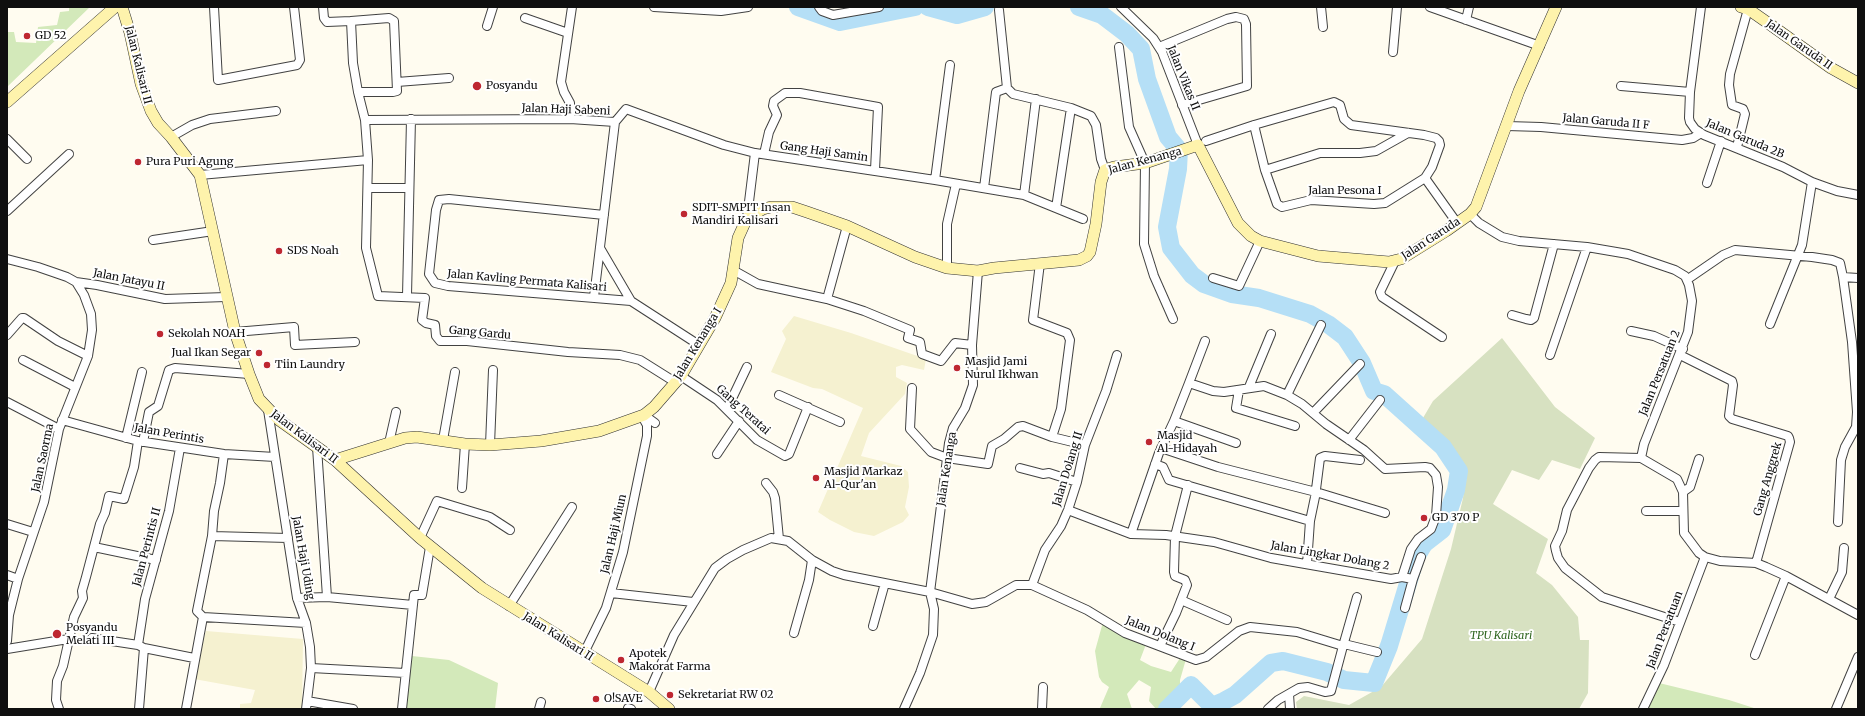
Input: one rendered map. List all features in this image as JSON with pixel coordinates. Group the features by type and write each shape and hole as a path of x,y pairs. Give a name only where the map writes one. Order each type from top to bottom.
{"street":[{"path":"7,102 115,7"},
{"name":"Jalan Kalisari II","path":"122,7 130,33 145,98 158,123 171,137 200,175 235,332 249,374 260,399 268,410 335,460 430,547 479,586 584,653 649,692 669,709"},
{"path":"214,7 218,80 297,65 300,60 294,7"},
{"path":"323,7 324,18 327,22 389,18 394,20 397,82 396,91 358,92"},
{"path":"488,26 493,7"},
{"path":"570,119 570,103 561,82 572,7"},
{"path":"654,7 721,11 748,7"},
{"path":"819,7 822,11 833,16 876,8"},
{"name":"Jalan Vikas II","path":"1121,7 1144,28 1159,47 1182,105 1202,143"},
{"path":"1321,7 1323,27"},
{"path":"1393,52 1397,7"},
{"path":"1430,7 1540,46"},
{"path":"1466,20 1469,7"},
{"name":"Jalan Garuda","path":"1202,143 1238,223 1251,236 1260,241 1318,256 1395,261 1410,255 1470,214 1476,207 1520,91 1556,7"},
{"name":"Jalan Garuda 2B","path":"1701,7 1690,92 1690,122 1701,133 1737,147 1812,182 1837,191 1858,195"},
{"path":"1737,147 1746,115 1743,110 1732,105 1729,85 1744,8"},
{"name":"Jalan Garuda II","path":"1744,8 1831,68 1858,83"},
{"path":"999,10 1007,88 1013,94 1071,108 1088,114 1096,125 1101,159 1105,170"},
{"path":"1159,47 1227,19 1236,17 1244,19 1246,24 1247,86 1182,105"},
{"path":"525,18 568,33"},
{"path":"351,21 353,63 365,120 368,160 368,188 409,188"},
{"path":"1119,47 1129,127 1145,163 1144,244 1154,276 1173,319"},
{"path":"935,180 950,65"},
{"path":"397,82 449,78"},
{"path":"1621,86 1690,92"},
{"path":"984,188 996,92 1007,88"},
{"path":"764,154 769,132 777,115 773,106 774,101 784,93 800,93 878,108 875,170"},
{"path":"1024,196 1036,99"},
{"path":"1202,143 1254,125 1334,102 1340,105 1344,119 1352,125 1408,133"},
{"path":"1056,208 1071,108"},
{"name":"Gang Haji Samin","path":"615,122 626,110 724,145 755,153 875,170 1024,196 1083,219"},
{"path":"171,137 192,125 210,119 276,111"},
{"path":"407,296 411,119"},
{"name":"Jalan Haji Sabeni","path":"365,120 570,119 615,122 594,297"},
{"name":"Jalan Pesona I","path":"1254,125 1277,204 1282,207 1315,200 1380,204 1390,200 1425,178 1432,167 1440,145 1439,141 1424,135 1408,133"},
{"name":"Jalan Garuda II F","path":"1507,126 1541,127 1682,140 1693,138 1701,133"},
{"path":"1266,170 1320,153 1360,153 1376,151 1408,133"},
{"path":"7,139 27,159"},
{"path":"1707,183 1721,141"},
{"name":"Jalan Kenanga","path":"904,709 920,673 933,635 934,609 930,592 947,458 953,428 965,408 973,385 972,345 978,271 994,268 1079,260 1087,256 1090,252 1096,224 1100,182 1105,170 1114,167 1145,163 1202,143"},
{"path":"747,218 755,153"},
{"path":"7,211 69,154"},
{"path":"200,175 368,160"},
{"path":"1425,178 1457,223"},
{"path":"1770,324 1802,245 1812,182"},
{"path":"947,268 948,224 956,184"},
{"name":"Gang Gardu","path":"368,188 368,216 365,236 366,248 377,294 378,296 407,296 425,298 422,320 426,323 435,325 436,336 440,341 467,341 568,352 620,355 640,360 678,379"},
{"name":"Jalan Kavling Permata Kalisari","path":"604,215 443,199 439,200 436,203 429,274 432,280 439,285 631,301"},
{"path":"747,218 763,209 792,207 847,226 915,257 947,268 978,271"},
{"path":"1470,214 1485,227 1502,237 1520,241 1587,247 1628,254 1675,270 1688,279 1723,255 1734,250 1797,255 1837,262 1841,266 1843,276 1857,396 1857,427 1845,447 1841,460 1838,522"},
{"name":"Jalan Kenanga I","path":"647,413 678,379 699,345 728,291 738,238 747,218"},
{"path":"827,299 847,226"},
{"path":"153,240 213,232"},
{"path":"1213,278 1239,286 1260,241"},
{"path":"1512,315 1531,320 1534,318 1554,244"},
{"path":"1550,355 1587,247"},
{"path":"600,248 631,301 699,345"},
{"name":"Jalan Jatayu II","path":"7,259 38,267 67,277 76,282 165,299 226,297"},
{"path":"1395,261 1380,292 1382,297 1442,337"},
{"path":"1040,264 1033,317 1034,322 1067,333 1070,336 1061,409 1052,437"},
{"path":"733,270 758,284 827,299 864,311 910,330 908,338 920,342 922,354 941,361 955,343 972,345"},
{"path":"1843,276 1858,278"},
{"name":"Jalan Persatuan 2","path":"1641,458 1641,452 1651,425 1682,352 1688,332 1692,311 1691,292 1688,279"},
{"name":"Jalan Saorma","path":"7,641 8,615 18,579 44,502 59,428 88,356 92,336 90,314 84,295 76,282"},
{"path":"7,335 22,318 24,318 58,341 88,356"},
{"path":"1287,395 1322,325"},
{"path":"235,332 294,327 295,345 355,342"},
{"path":"1632,330 1654,336 1682,352"},
{"path":"1249,388 1271,334"},
{"path":"1131,534 1161,448 1174,421 1205,341"},
{"name":"Gang Anggrek","path":"1682,352 1732,381 1733,385 1729,416 1732,419 1788,436 1789,438 1790,442 1756,563"},
{"name":"Jalan Dolang II","path":"1032,585 1044,550 1061,526 1068,510 1077,482 1085,445 1104,398 1118,355"},
{"path":"23,360 75,387"},
{"path":"1313,413 1360,364"},
{"path":"727,409 747,366"},
{"path":"59,709 56,696 57,680 74,617 83,597 82,591 90,556 94,548 109,496 124,499 149,412 158,406 169,370 175,368 249,374"},
{"path":"490,445 493,370"},
{"path":"126,438 142,372"},
{"path":"443,440 455,372"},
{"name":"Gang Teratai","path":"678,379 717,400 757,440 784,456 789,454 808,407"},
{"name":"Jalan Lingkar Dolang 2","path":"1068,510 1131,534 1175,536 1214,542 1271,558 1391,579 1408,578 1411,549 1418,539 1431,529 1436,516 1438,487 1436,475 1430,468 1384,469 1364,450 1287,395 1264,386 1224,392 1212,391 1189,383"},
{"path":"912,388 910,429 931,452 947,458 988,463 992,446 1004,439 1018,427 1023,426 1052,437 1085,445"},
{"path":"1239,390 1236,408 1295,426"},
{"path":"778,395 840,422"},
{"path":"1350,440 1380,400"},
{"path":"7,402 59,428"},
{"name":"Jalan Haji Uding","path":"268,410 297,598 306,623 311,668 306,705"},
{"path":"389,443 396,412"},
{"path":"335,460 405,438 417,437 465,444 490,445 557,439 599,431 647,413 655,423"},
{"name":"Jalan Haji Miun","path":"584,653 598,628 611,593 627,533 647,436 647,413"},
{"name":"Jalan Perintis","path":"62,420 126,438 180,448 224,454 275,457"},
{"path":"717,454 739,421"},
{"path":"1174,421 1236,443"},
{"path":"462,488 465,444"},
{"path":"317,447 327,597"},
{"name":"Jalan Perintis II","path":"139,709 141,646 145,599 170,511 180,448"},
{"path":"1161,448 1218,467 1316,492 1385,513"},
{"path":"224,454 214,512 212,536 197,612 203,617 306,623"},
{"path":"1307,564 1310,521 1316,492 1320,458 1324,456 1360,460"},
{"path":"1680,622 1602,597 1565,568 1556,551 1555,546 1562,531 1567,510 1588,468 1599,457 1641,458 1677,480 1683,492 1684,533 1704,557 1720,561 1756,563 1786,576 1858,615"},
{"path":"1683,492 1690,487 1699,459"},
{"path":"1155,464 1163,467 1169,480 1310,521"},
{"path":"1020,468 1043,474 1049,473 1077,482"},
{"path":"766,483 774,492 779,539"},
{"path":"1160,646 1176,613 1187,585 1185,580 1175,576 1174,574 1175,536 1188,485"},
{"path":"420,538 437,501 490,517 510,530"},
{"path":"509,606 572,507"},
{"path":"1646,511 1683,511"},
{"path":"7,524 33,532"},
{"path":"212,536 288,538"},
{"path":"649,692 670,642 706,580 720,564 765,540 779,539 788,541 812,560 832,571 844,575 930,592"},
{"path":"402,709 414,595 422,595 430,547"},
{"path":"94,548 156,560"},
{"path":"1829,599 1842,572 1844,548"},
{"path":"1405,608 1408,578 1421,557"},
{"name":"Jalan Persatuan","path":"1644,709 1664,665 1704,557"},
{"path":"794,633 812,560"},
{"path":"7,575 18,579"},
{"path":"1755,655 1786,576"},
{"path":"872,626 885,583"},
{"name":"Jalan Dolang I","path":"930,592 972,604 986,602 1016,585 1032,585 1088,610 1124,633 1196,660 1202,659 1238,631 1250,627 1297,632 1344,645"},
{"path":"611,593 693,602"},
{"path":"297,598 327,597 413,605"},
{"path":"1268,709 1299,688 1305,687 1329,692 1333,687 1356,597"},
{"path":"1181,600 1227,620"},
{"path":"186,709 194,658 203,617"},
{"path":"92,638 141,646 194,658"},
{"path":"7,649 68,639"},
{"path":"1344,645 1377,652"},
{"path":"1836,709 1858,657"},
{"path":"311,668 405,673"},
{"path":"1042,709 1043,687"},
{"path":"1289,694 1290,709"},
{"path":"306,705 353,709"}],"shaded area":[{"path":"794,316 851,333 926,359 924,370 902,365 896,367 896,377 907,383 905,394 869,433 861,456 901,466 908,472 909,487 905,507 909,515 903,522 874,536 854,532 818,512 863,408 822,389 813,388 771,372 786,339 782,331"},
{"path":"206,631 303,639 302,709 240,709 240,704 251,703 255,690 194,679"}],"green space":[{"path":"69,7 90,7 7,87 7,32 14,32 16,42 36,43 38,27 57,25 60,12 69,11"},
{"name":"TPU Kalisari","path":"1502,338 1555,407 1595,438 1580,469 1552,460 1539,480 1512,470 1493,504 1548,539 1536,573 1552,585 1578,617 1580,640 1589,640 1588,693 1579,709 1297,709 1296,702 1304,696 1349,705 1381,687 1422,639 1451,549 1463,498 1466,470 1420,423 1433,401"},
{"path":"1103,622 1148,639 1140,660 1151,666 1171,672 1182,655 1186,659 1180,680 1180,691 1162,709 1156,709 1149,701 1151,687 1139,680 1127,694 1132,709 1082,709 1100,708 1109,687 1102,682 1099,677 1095,651"},
{"path":"412,656 449,660 498,683 495,709 406,709 405,697"},
{"path":"1659,683 1729,700 1757,709 1644,709"}],"waterway":[{"path":"798,7 840,22 915,7"},
{"path":"928,7 957,15 985,7"},
{"path":"1079,7 1102,15 1127,34 1141,49 1147,79 1168,137 1179,150 1178,169 1167,227 1171,248 1192,275 1204,284 1232,294 1259,298 1310,314 1328,324 1345,337 1362,363 1374,391 1384,394 1443,447 1459,471 1456,490 1442,530 1424,544 1416,557 1389,646 1374,683 1344,680 1327,672 1283,661 1271,663 1235,695 1212,706 1191,685 1167,709"}],"place":[{"name":"GD 52","path":"27,36"},
{"name":"Posyandu","path":"477,86"},
{"name":"Pura Puri Agung","path":"138,162"},
{"name":"SDIT-SMPIT Insan Mandiri Kalisari","path":"684,214"},
{"name":"SDS Noah","path":"279,251"},
{"name":"Sekolah NOAH","path":"160,334"},
{"name":"Jual Ikan Segar","path":"259,353"},
{"name":"Tiin Laundry","path":"267,365"},
{"name":"Masjid Jami Nurul Ikhwan","path":"957,368"},
{"name":"Masjid Al-Hidayah","path":"1149,442"},
{"name":"Masjid Markaz Al-Qur'an","path":"816,478"},
{"name":"GD 370 P","path":"1424,518"},
{"name":"Posyandu Melati III","path":"57,634"},
{"name":"Apotek Makorat Farma","path":"621,660"},
{"name":"Sekretariat RW 02","path":"670,695"},
{"name":"O!SAVE","path":"596,699"}]}
